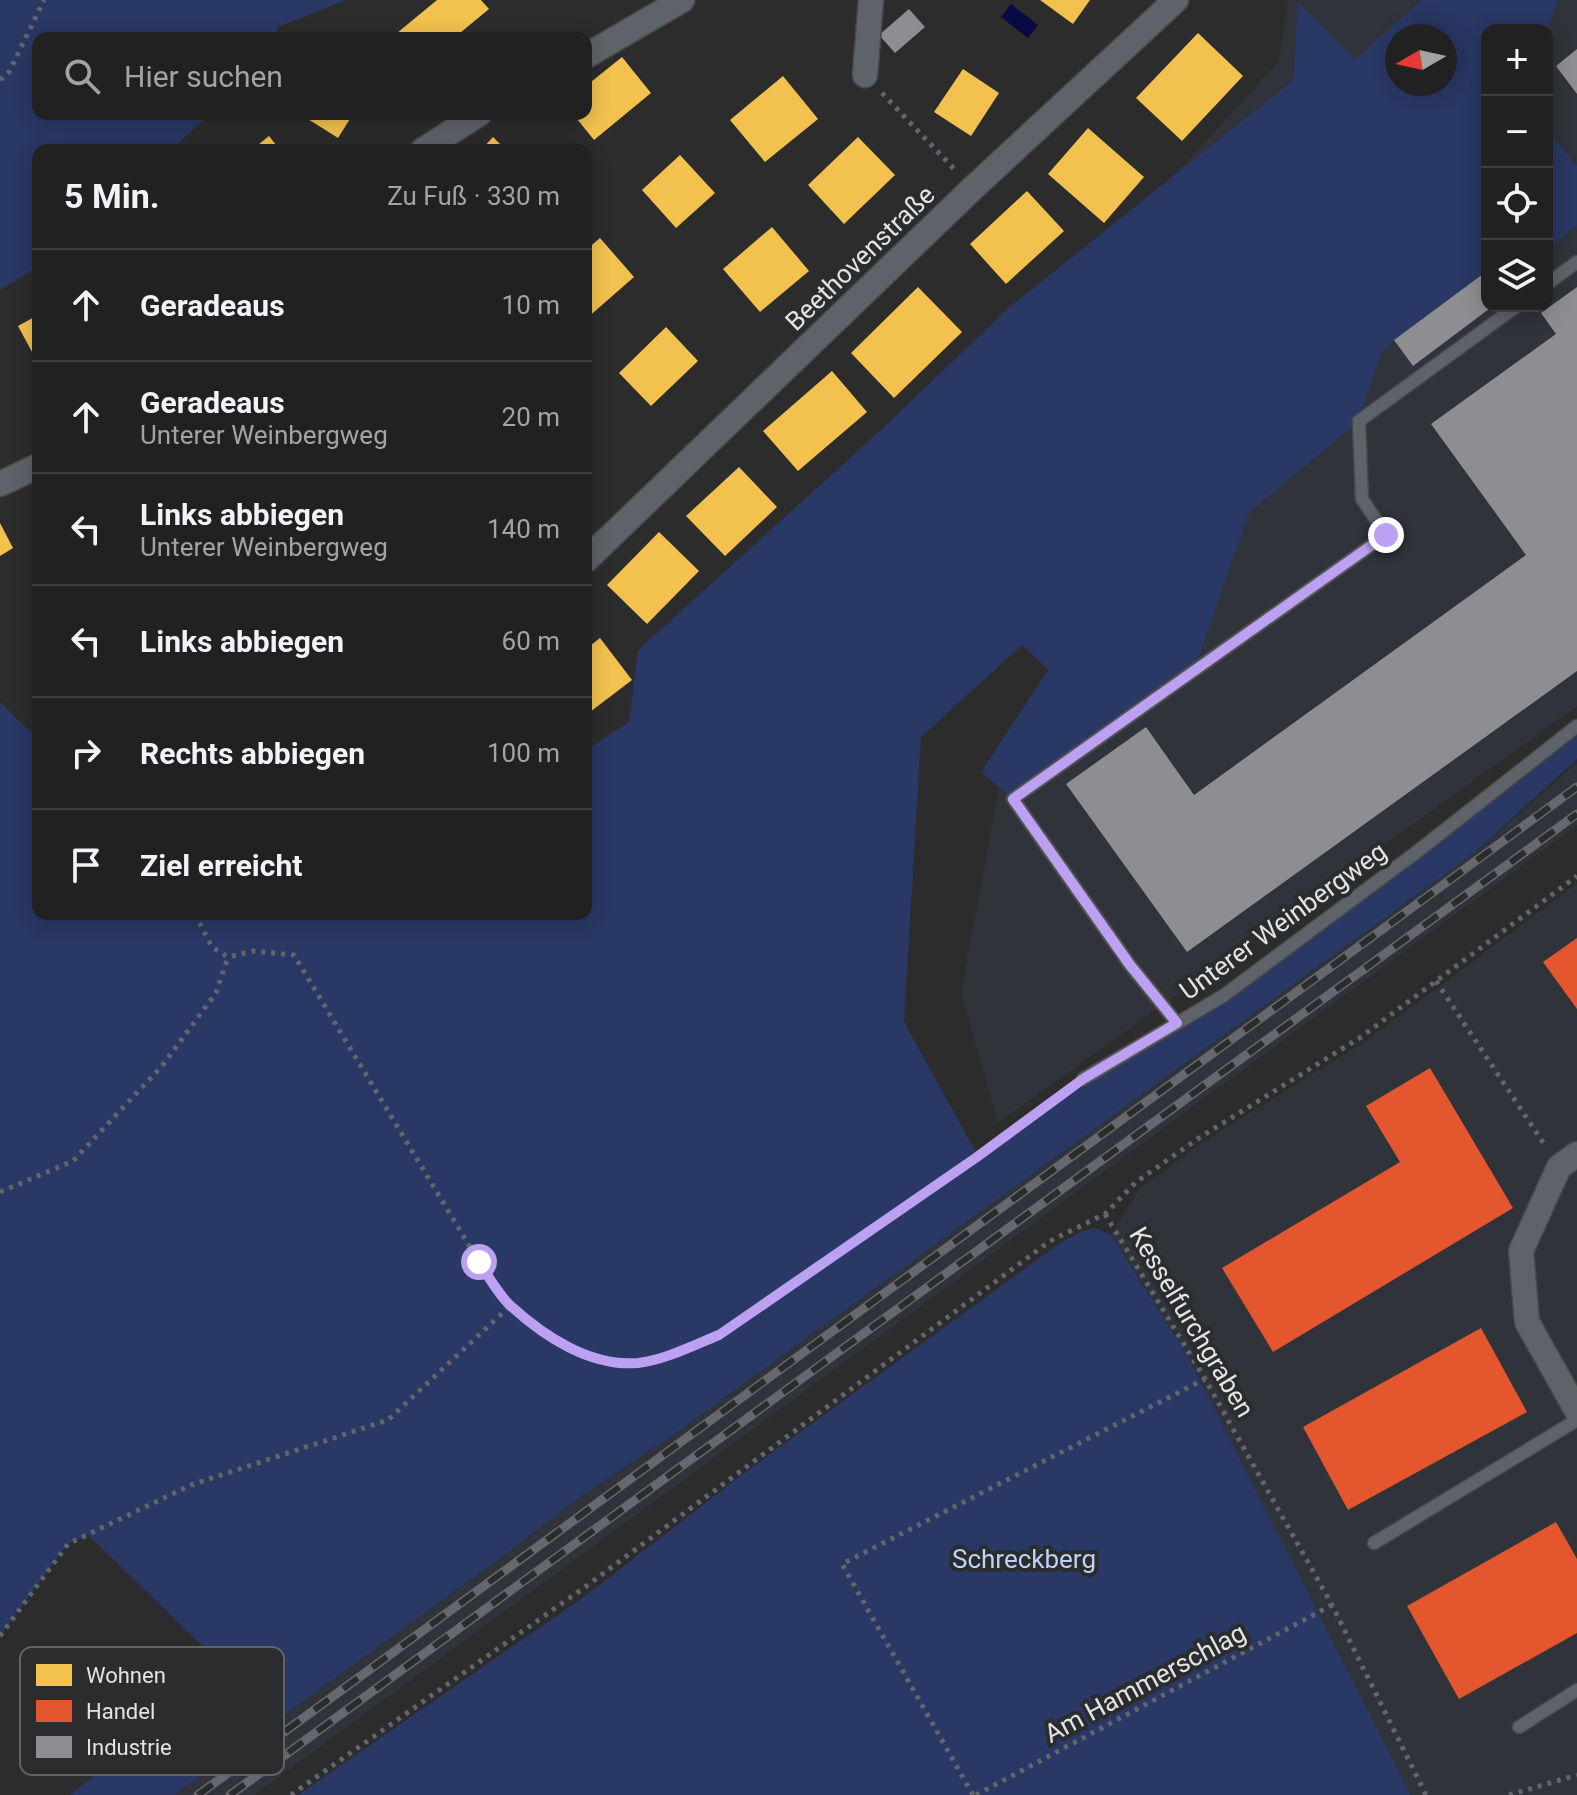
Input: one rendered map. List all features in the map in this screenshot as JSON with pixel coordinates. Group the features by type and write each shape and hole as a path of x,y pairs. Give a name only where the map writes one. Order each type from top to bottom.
{"street":[{"path":"592,52 682,0"},
{"path":"865,75 871,0"},
{"name":"Beethovenstraße","path":"592,554 973,188 1176,0"},
{"path":"432,144 470,120"},
{"path":"0,484 32,469"},
{"path":"1568,1160 1521,1251 1527,1322 1577,1411"}],"lane":[{"path":"1553,280 1577,262"},
{"path":"1177,1023 1130,965 1013,799 1386,535 1362,499 1359,421 1509,312"},
{"name":"Unterer Weinbergweg","path":"1083,1079 1223,996 1418,851 1577,726"},
{"path":"1374,1543 1577,1420"},
{"path":"1519,1727 1577,1690"}],"path":[{"path":"0,80 9,72 44,0"},
{"path":"865,75 973,188"},
{"name":"Kesselfurchgraben","path":"1426,1795 1332,1605 1205,1379 1105,1214 1136,1182 1199,1138 1361,1037 1577,876"},
{"path":"198,920 212,947 228,957 253,951 294,955 479,1262 510,1306 564,1344 596,1360 638,1363 719,1335 977,1157 1083,1079"},
{"path":"0,1192 73,1161 162,1066 216,993 228,957"},
{"path":"1436,981 1568,1160"},
{"path":"291,1795 585,1587 1050,1241 1105,1214"},
{"path":"0,1636 68,1544 191,1485 388,1420 510,1306"},
{"path":"974,1795 842,1564 1205,1379"},
{"name":"Am Hammerschlag","path":"974,1795 1332,1605"},
{"path":"1509,1795 1577,1775"}],"shaded area":[{"path":"1288,0 1577,0 1577,706 998,1123 961,993 1003,766 1105,704 914,462 1279,61"},
{"path":"1011,4 1038,25 1028,38 1001,17"},
{"path":"1577,763 1577,825 284,1773 284,1715 576,1500 676,1433 1474,853"},
{"path":"1577,884 1577,1795 1411,1795 1186,1353 1111,1235 1140,1188 1203,1142 1364,1042"},
{"path":"202,1775 281,1775 254,1795 174,1795"}],"green space":[{"path":"0,0 346,0 276,28 278,32 32,32 32,120 204,120 178,144 32,144 32,271 0,290"},
{"path":"1422,0 1558,0 1549,24 1481,24 1481,275 1394,340 1381,354 1359,421 1249,513 1194,671 1013,799 981,772 1048,670 1022,645 921,737 904,1022 978,1156 1083,1079 1223,996 1577,726 1577,759 1474,853 676,1433 576,1500 284,1715 284,1647 203,1647 88,1535 68,1544 0,1636 0,702 32,733 32,920 592,920 592,746 629,722 638,650 882,429 1006,310 1293,80 1298,2 1355,60 1385,33 1385,96 1457,96 1457,24 1395,24"},
{"path":"1553,138 1577,166 1577,225 1553,245"},
{"name":"Schreckberg","path":"1095,1228 1111,1235 1186,1353 1411,1795 298,1795 588,1594 740,1476 1060,1243"},
{"path":"95,1775 202,1775 174,1795 70,1795"}],"building: Wohnen":[{"path":"437,0 481,0 489,9 461,32 398,32"},
{"path":"1040,0 1090,0 1073,24"},
{"path":"1198,33 1243,76 1182,141 1136,98"},
{"path":"622,57 651,93 594,140 578,120 592,120 592,81"},
{"path":"963,69 999,93 971,136 934,112"},
{"path":"783,76 818,119 765,162 730,120"},
{"path":"310,120 349,120 338,138"},
{"path":"1088,128 1144,177 1104,223 1048,174"},
{"path":"269,136 275,144 259,144"},
{"path":"493,137 500,144 487,144"},
{"path":"858,137 895,175 844,224 808,185"},
{"path":"680,155 715,193 676,228 642,190"},
{"path":"1027,191 1064,231 1006,284 970,244"},
{"path":"772,227 809,271 760,312 723,269"},
{"path":"600,238 634,277 592,314 592,245"},
{"path":"918,287 962,332 894,398 851,353"},
{"path":"32,318 32,352 18,326"},
{"path":"666,327 698,361 651,406 619,373"},
{"path":"832,371 867,412 798,471 763,431"},
{"path":"739,467 777,507 725,556 686,516"},
{"path":"0,523 13,548 0,556"},
{"path":"659,532 699,571 647,624 607,585"},
{"path":"600,638 632,680 592,710 592,644"}],"building: Handel":[{"path":"1577,938 1577,1009 1543,962"},
{"path":"1430,1068 1513,1208 1273,1352 1222,1268 1400,1162 1366,1106"},
{"path":"1481,1328 1527,1412 1348,1510 1303,1427"},
{"path":"1556,1522 1577,1559 1577,1633 1459,1699 1407,1606"}],"building: Industrie":[{"path":"909,9 925,27 895,53 879,35"},
{"path":"1577,49 1577,94 1556,66"},
{"path":"1481,275 1481,312 1485,312 1413,366 1394,340"},
{"path":"1577,287 1577,671 1187,952 1066,784 1146,727 1194,795 1526,555 1431,424 1556,334 1541,313 1553,312 1553,304"}],"railway":[{"path":"284,1732 1577,787"},
{"path":"284,1756 1577,814"},
{"path":"198,1795 225,1775"},
{"path":"230,1795 257,1775"}],"route":[{"path":"479,1262 510,1306 564,1344 596,1360 638,1363 680,1351 719,1335 977,1157 1083,1079 1177,1023 1130,965 1013,799 1386,535"}]}
